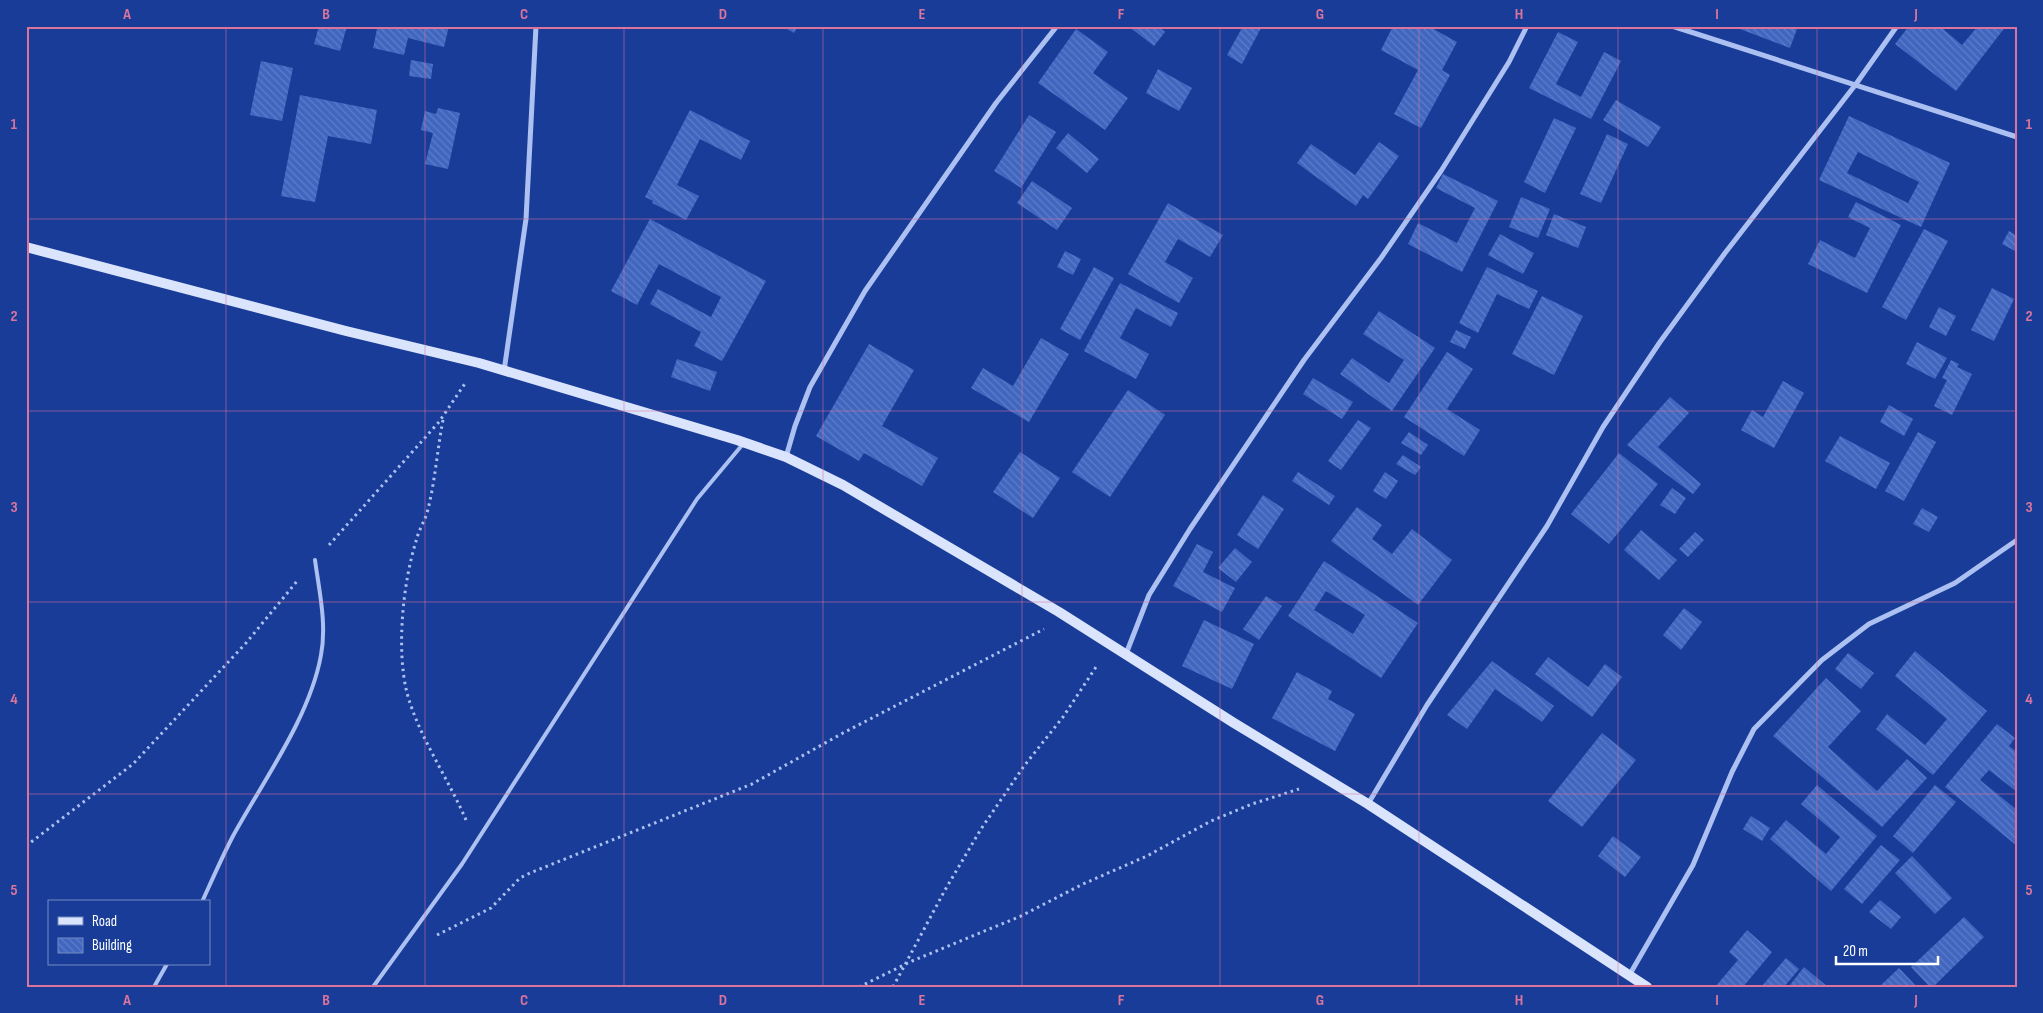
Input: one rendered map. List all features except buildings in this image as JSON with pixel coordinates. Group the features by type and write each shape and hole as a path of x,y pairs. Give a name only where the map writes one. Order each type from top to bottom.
{"street":[{"path":"504,371 526,218 536,26"},
{"path":"786,457 795,426 810,387 865,291 996,103 1057,26"},
{"path":"1125,655 1149,595 1190,529 1304,360 1381,258 1441,171 1508,62 1527,26"},
{"path":"1672,26 2017,137"},
{"path":"1368,804 1427,704 1546,526 1604,427 1660,342 1725,253 1856,84 1897,26"},
{"path":"26,247 346,331 479,363 745,442 786,457 852,490 1067,617 1125,655 1368,804 1630,974 1647,987"},
{"path":"1630,974 1693,865 1732,772 1754,729 1822,660 1869,624 1883,615 1954,583 2017,540"}],"lane":[{"path":"372,987 474,845 697,499 745,442"},
{"path":"203,900 233,836 261,790 308,699 316,677 322,653 323,628 315,560"},
{"path":"154,987 166,966"}],"path":[{"path":"26,846 133,764 246,643 315,560 443,417 479,363"},
{"path":"443,417 427,514 417,538 409,575 403,616 404,673 415,716 450,784 474,845"},
{"path":"404,944 428,939 474,918 490,908 520,878 530,873 548,868 585,850 752,784 843,733 1067,617"},
{"path":"893,987 981,829 1024,766 1063,717 1111,645"},
{"path":"859,987 904,965 1021,916 1083,884 1147,856 1211,821 1252,804 1328,780"}]}
